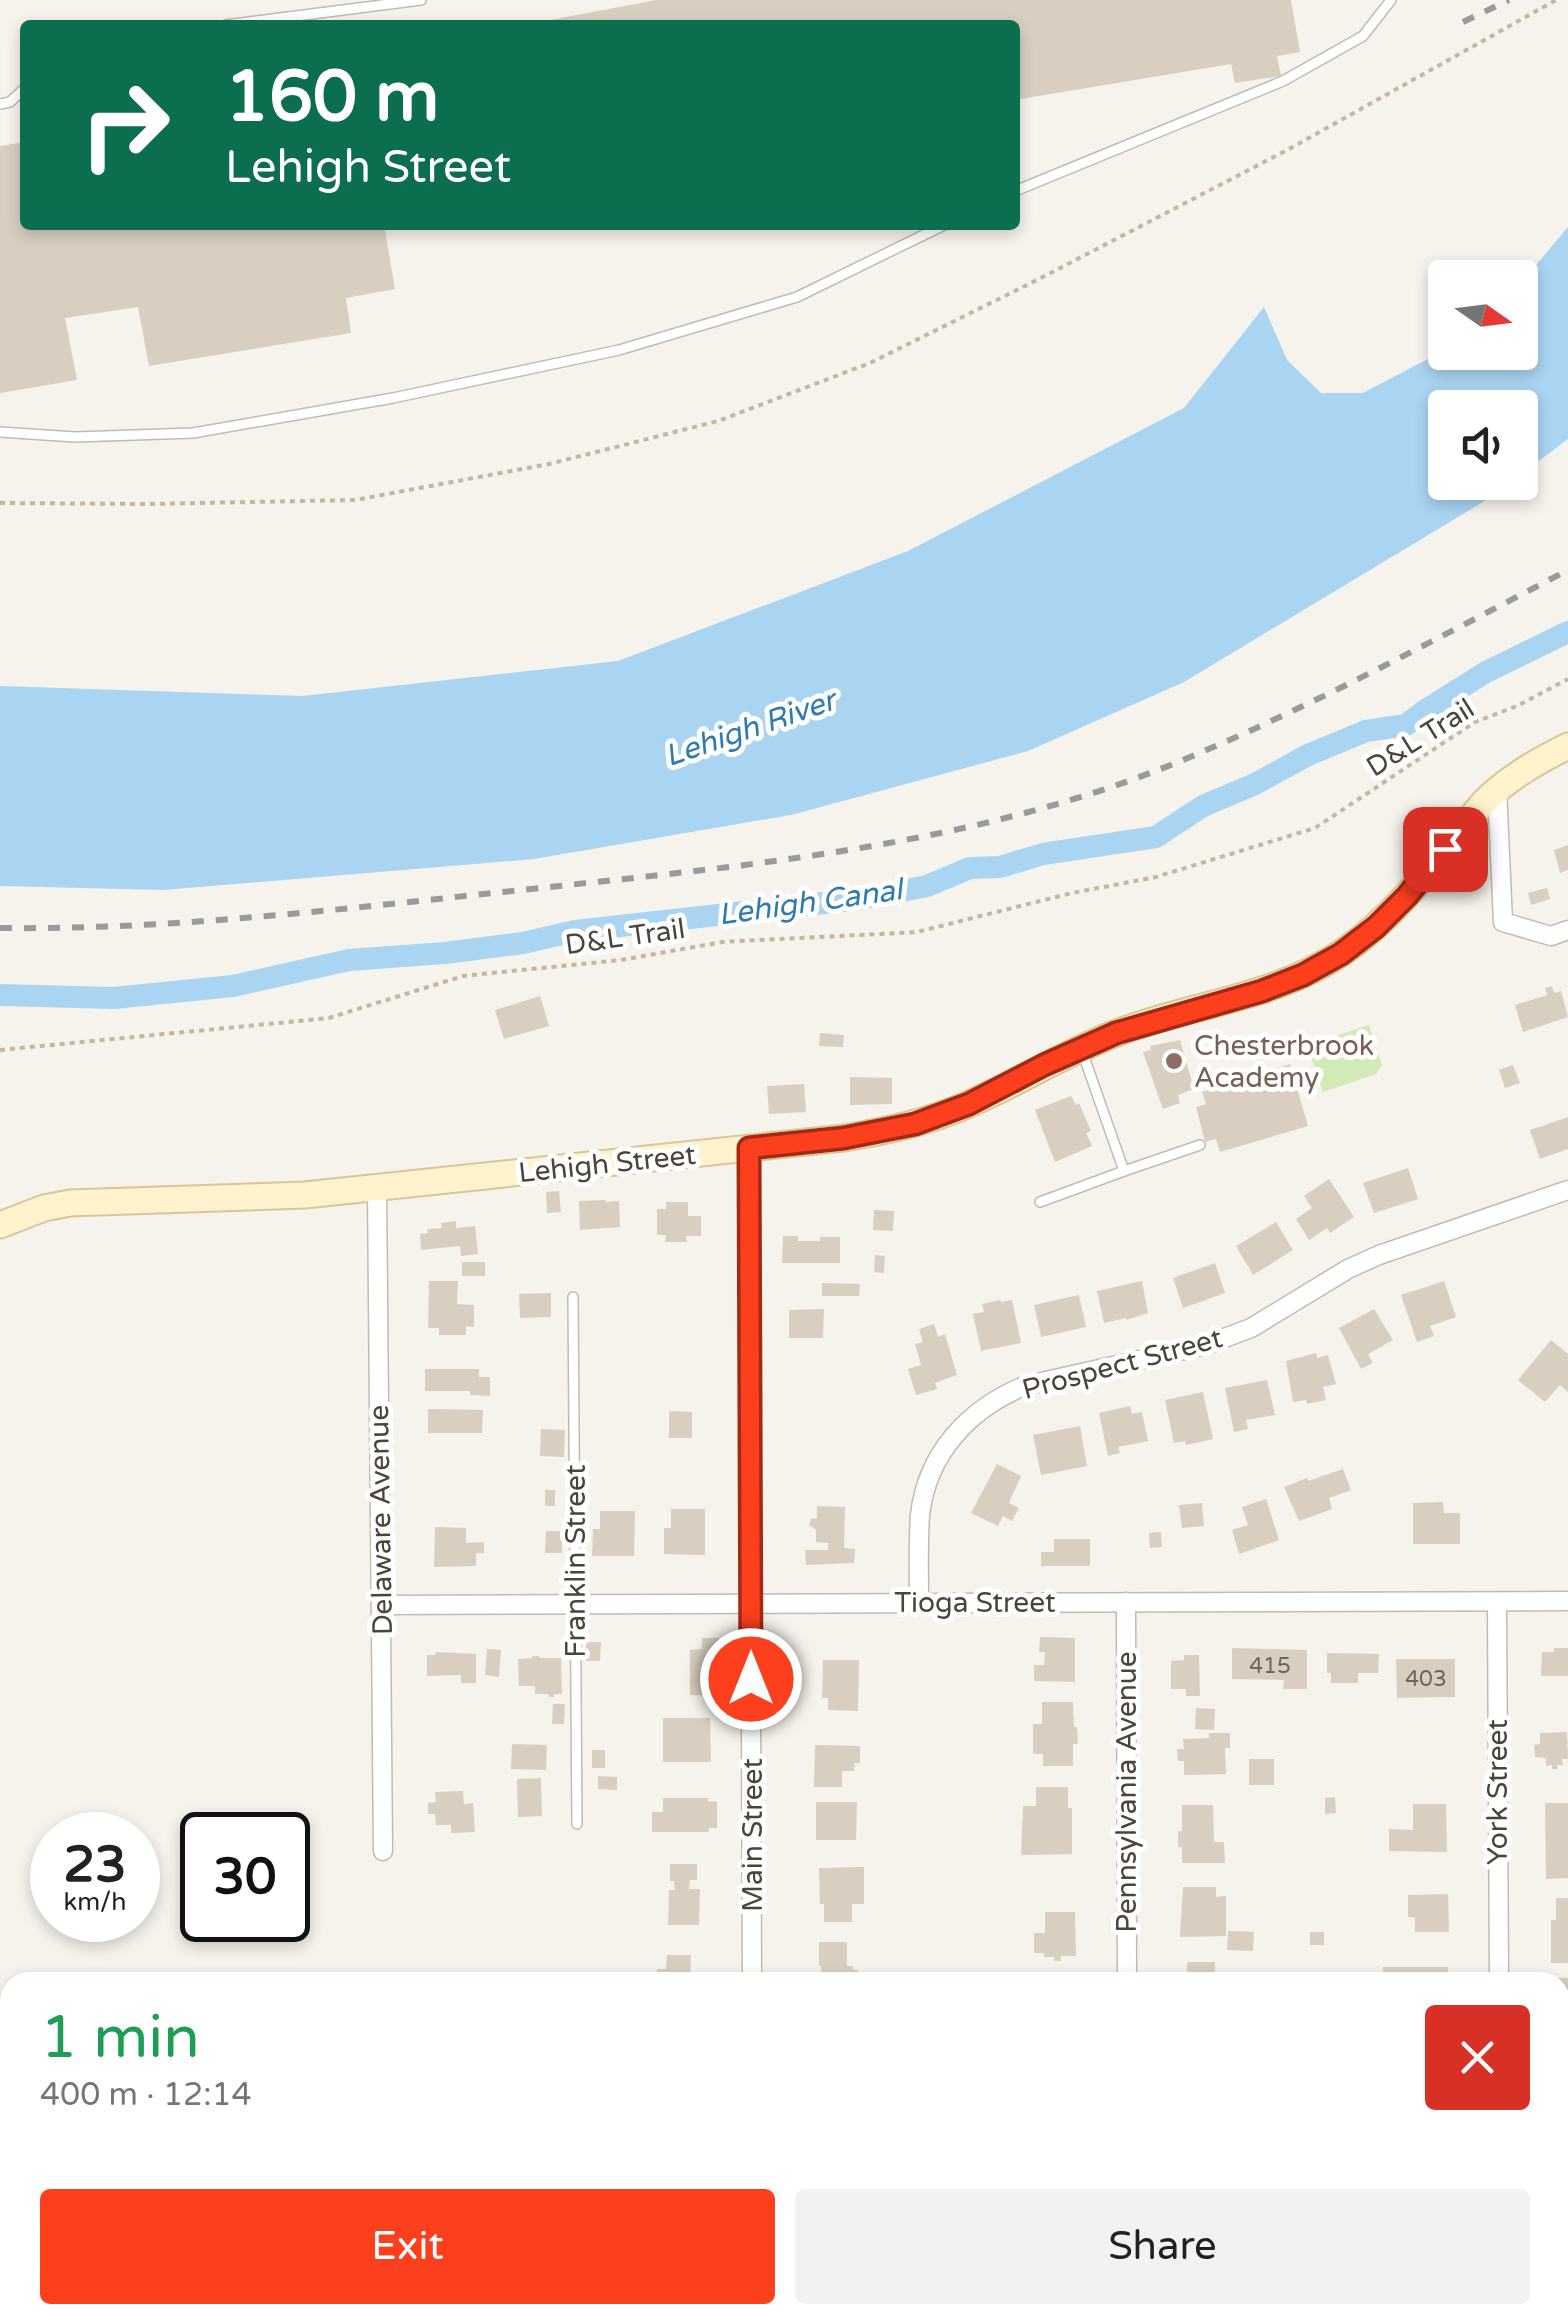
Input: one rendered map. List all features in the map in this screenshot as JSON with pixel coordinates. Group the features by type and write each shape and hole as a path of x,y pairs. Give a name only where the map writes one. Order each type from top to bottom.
{"street":[{"name":"Lehigh Street","path":"0,1225 44,1208 70,1203 305,1195 844,1138 915,1124 969,1104 1116,1033 1262,991 1341,954 1407,896 1497,789 1568,746"},
{"path":"1497,789 1504,922 1550,936 1568,930"},
{"name":"Main Street","path":"749,1148 752,1972"},
{"name":"Delaware Avenue","path":"377,1188 383,1851"},
{"name":"Prospect Street","path":"919,1602 920,1517 930,1475 958,1430 1000,1396 1024,1386 1206,1344 1251,1328 1379,1255 1568,1190"},
{"name":"Tioga Street","path":"382,1604 1568,1601"},
{"name":"Pennsylvania Avenue","path":"1126,1602 1126,1972"},
{"name":"York Street","path":"1497,1602 1499,1972"}],"lane":[{"path":"265,20 421,0"},
{"path":"1020,190 1283,80 1364,36 1392,0"},
{"path":"0,432 74,437 193,433 392,398 620,350 797,297 934,230"},
{"path":"1081,1048 1124,1171"},
{"path":"1040,1202 1200,1145"},
{"name":"Franklin Street","path":"573,1297 577,1824"}],"path":[{"path":"0,502 354,500 549,464 718,422 870,362 1022,287 1291,148 1556,0"},
{"name":"D&L Trail","path":"0,1050 329,1018 463,976 621,960 722,942 918,932 1072,893 1156,877 1315,828 1476,722 1568,679"}],"green space":[{"path":"1369,1025 1382,1065 1376,1074 1323,1092 1307,1045"}],"water":[{"name":"Lehigh River","path":"1568,227 1568,439 1538,462 1538,390 1428,390 1428,500 1486,500 1184,682 1028,751 791,815 534,859 163,890 0,886 0,686 303,696 618,661 908,551 1184,408 1264,307 1287,360 1321,393 1363,393 1428,359 1428,370 1538,370 1538,263"}],"building":[{"path":"656,0 1291,0 1300,52 1277,56 1281,76 1235,83 1231,64 1020,99 1020,20 551,20"},
{"path":"20,143 20,230 385,230 395,289 346,298 351,333 149,366 138,307 65,318 77,380 0,393 0,146"},
{"path":"1568,845 1568,870 1560,873 1554,850"},
{"path":"1547,888 1550,899 1531,905 1528,893"},
{"path":"1552,986 1554,993 1561,991 1568,1017 1523,1032 1515,1005 1547,995 1545,988"},
{"path":"540,996 549,1026 504,1039 495,1010"},
{"path":"820,1033 844,1035 843,1047 819,1046"},
{"path":"1180,1040 1194,1089 1178,1095 1180,1103 1163,1109 1143,1052 1151,1050 1150,1046"},
{"path":"1290,1064 1308,1126 1220,1152 1216,1139 1205,1142 1196,1107 1206,1104 1202,1092"},
{"path":"1513,1065 1520,1083 1505,1088 1499,1070"},
{"path":"850,1077 892,1078 892,1104 850,1105"},
{"path":"804,1084 806,1112 769,1114 767,1086"},
{"path":"1071,1096 1076,1105 1079,1103 1091,1131 1086,1133 1092,1146 1055,1162 1035,1110"},
{"path":"1568,1117 1568,1149 1540,1159 1530,1130"},
{"path":"1408,1168 1418,1199 1374,1213 1363,1183"},
{"path":"1329,1179 1354,1217 1330,1233 1327,1228 1309,1240 1296,1219 1312,1208 1304,1196"},
{"path":"559,1191 561,1212 547,1213 546,1192"},
{"path":"579,1201 619,1201 620,1227 580,1230"},
{"path":"666,1202 688,1202 688,1216 701,1216 701,1236 686,1236 687,1242 665,1242 666,1235 657,1235 657,1209 666,1209"},
{"path":"874,1210 894,1211 893,1231 873,1230"},
{"path":"456,1221 456,1228 475,1226 478,1254 461,1256 460,1246 421,1250 420,1234 442,1228 441,1223"},
{"path":"1276,1222 1293,1250 1253,1275 1236,1246"},
{"path":"783,1236 798,1236 798,1241 840,1237 840,1263 782,1263"},
{"path":"875,1255 885,1256 884,1273 874,1272"},
{"path":"462,1262 485,1262 485,1276 462,1276"},
{"path":"1215,1263 1225,1293 1183,1308 1173,1278"},
{"path":"429,1281 458,1281 457,1304 474,1305 474,1327 466,1326 466,1335 439,1335 439,1328 428,1328"},
{"path":"1142,1281 1148,1313 1104,1323 1097,1291"},
{"path":"1444,1281 1456,1317 1430,1326 1434,1336 1417,1342 1401,1295"},
{"path":"822,1283 860,1284 859,1296 822,1296"},
{"path":"551,1293 551,1317 520,1318 519,1294"},
{"path":"1079,1295 1086,1327 1041,1337 1034,1305"},
{"path":"1012,1300 1021,1343 981,1351 973,1314 984,1312 982,1304"},
{"path":"824,1309 823,1338 789,1338 789,1310"},
{"path":"1374,1309 1393,1340 1368,1354 1373,1363 1361,1369 1339,1328"},
{"path":"934,1324 938,1337 945,1334 957,1375 935,1383 937,1389 916,1395 908,1369 921,1365 915,1344 923,1342 919,1329"},
{"path":"1551,1340 1568,1354 1568,1392 1560,1385 1545,1402 1518,1380"},
{"path":"1316,1353 1317,1358 1328,1355 1336,1384 1323,1387 1326,1400 1293,1402 1286,1361"},
{"path":"425,1369 479,1369 479,1377 490,1377 490,1396 470,1395 470,1391 425,1391"},
{"path":"1267,1380 1275,1415 1246,1420 1248,1429 1234,1432 1225,1388"},
{"path":"1203,1392 1213,1439 1186,1445 1185,1441 1174,1443 1165,1400"},
{"path":"1130,1406 1132,1414 1142,1412 1148,1441 1118,1447 1120,1453 1108,1456 1099,1413"},
{"path":"428,1409 483,1410 482,1433 428,1433"},
{"path":"669,1411 692,1412 692,1438 669,1438"},
{"path":"1080,1426 1087,1466 1041,1475 1033,1435"},
{"path":"541,1429 565,1430 564,1457 540,1456"},
{"path":"997,1464 1021,1476 1009,1503 1019,1508 1012,1521 1003,1516 998,1526 971,1513"},
{"path":"1343,1469 1351,1490 1329,1498 1332,1509 1299,1521 1284,1487"},
{"path":"545,1490 555,1490 555,1506 545,1506"},
{"path":"1266,1499 1279,1540 1239,1554 1232,1530 1248,1525 1242,1507"},
{"path":"1443,1502 1444,1513 1460,1513 1460,1544 1413,1544 1413,1503"},
{"path":"1202,1503 1204,1526 1182,1528 1179,1505"},
{"path":"817,1506 845,1507 844,1548 855,1549 854,1563 806,1565 805,1550 828,1550 828,1543 816,1542 816,1530 809,1525 811,1519 817,1518"},
{"path":"671,1509 705,1509 705,1555 664,1554 664,1528 671,1528"},
{"path":"600,1511 635,1511 634,1556 592,1556 593,1529 600,1529"},
{"path":"435,1527 466,1528 466,1543 484,1542 484,1553 476,1553 476,1566 434,1567"},
{"path":"546,1531 562,1531 562,1553 545,1553"},
{"path":"1161,1532 1162,1547 1150,1548 1149,1533"},
{"path":"1054,1539 1090,1539 1090,1566 1041,1566 1041,1552 1054,1552"},
{"path":"1040,1637 1075,1638 1075,1682 1034,1681 1034,1665 1044,1665 1045,1652 1039,1652"},
{"path":"702,1638 719,1638 719,1648 723,1649 722,1696 690,1695 690,1650 702,1649"},
{"path":"586,1642 601,1642 600,1661 586,1661"},
{"path":"1232,1648 1307,1650 1307,1689 1283,1689 1284,1680 1232,1679"},
{"path":"1554,1648 1568,1648 1568,1676 1541,1676 1542,1652 1554,1652"},
{"path":"487,1649 501,1650 499,1677 485,1675"},
{"path":"435,1652 476,1654 476,1683 461,1683 461,1675 427,1676 427,1655 436,1655"},
{"path":"1327,1653 1379,1654 1378,1673 1358,1673 1358,1683 1331,1683"},
{"path":"1184,1655 1199,1655 1200,1696 1186,1696 1186,1689 1171,1689 1171,1661 1184,1660"},
{"path":"561,1658 562,1694 549,1697 535,1694 535,1686 519,1686 518,1659"},
{"path":"1396,1659 1455,1659 1455,1697 1397,1698"},
{"path":"823,1660 859,1660 858,1711 828,1710 828,1698 822,1698"},
{"path":"1042,1702 1073,1702 1078,1744 1073,1744 1073,1766 1043,1766 1043,1754 1033,1754 1033,1724 1042,1724"},
{"path":"553,1704 565,1704 564,1724 552,1724"},
{"path":"1196,1708 1215,1709 1214,1730 1195,1729"},
{"path":"663,1718 710,1718 711,1762 663,1762"},
{"path":"1567,1732 1568,1759 1562,1759 1563,1765 1557,1765 1558,1769 1546,1766 1546,1758 1535,1757 1534,1745 1540,1744 1540,1733"},
{"path":"1209,1733 1230,1733 1230,1748 1225,1748 1226,1774 1184,1775 1184,1761 1178,1761 1177,1749 1184,1749 1183,1739 1209,1738"},
{"path":"512,1744 547,1745 546,1770 511,1769"},
{"path":"815,1745 860,1746 860,1763 855,1763 854,1771 842,1771 842,1787 814,1787"},
{"path":"592,1750 605,1750 605,1768 592,1768"},
{"path":"1249,1759 1274,1759 1274,1785 1249,1785"},
{"path":"598,1776 617,1777 617,1790 598,1789"},
{"path":"541,1778 542,1816 518,1817 517,1779"},
{"path":"1036,1787 1068,1787 1072,1854 1021,1855 1023,1806 1036,1806"},
{"path":"463,1791 464,1804 473,1803 475,1832 451,1833 451,1825 436,1825 435,1814 428,1814 428,1803 436,1802 435,1792"},
{"path":"1335,1797 1336,1813 1325,1814 1325,1798"},
{"path":"663,1798 708,1798 717,1802 717,1828 709,1828 709,1832 652,1832 652,1812 663,1812"},
{"path":"816,1802 857,1802 856,1840 816,1840"},
{"path":"1545,1803 1568,1803 1568,1878 1546,1879"},
{"path":"1413,1804 1446,1804 1447,1852 1389,1851 1389,1829 1413,1830"},
{"path":"1182,1805 1213,1805 1214,1842 1224,1842 1225,1863 1182,1863 1178,1831 1182,1831"},
{"path":"670,1864 697,1864 697,1880 690,1880 689,1889 700,1889 699,1925 668,1925 669,1890 675,1890 674,1881 670,1881"},
{"path":"864,1867 864,1904 852,1904 852,1922 824,1922 819,1868"},
{"path":"1183,1887 1216,1887 1216,1897 1226,1896 1226,1936 1180,1937"},
{"path":"1448,1894 1449,1932 1415,1932 1415,1917 1408,1917 1408,1895"},
{"path":"1556,1898 1568,1898 1568,1963 1551,1963 1551,1920 1556,1920"},
{"path":"1045,1912 1075,1912 1076,1956 1061,1956 1061,1961 1054,1961 1054,1957 1044,1957 1044,1953 1034,1953 1034,1933 1045,1933"},
{"path":"1228,1931 1254,1932 1253,1951 1227,1950"},
{"path":"1310,1932 1324,1932 1324,1945 1310,1945"},
{"path":"819,1942 847,1942 847,1966 858,1972 821,1972"},
{"path":"667,1955 691,1955 690,1972 657,1972 666,1969"},
{"path":"1187,1962 1215,1962 1215,1972 1187,1972"},
{"path":"1383,1967 1448,1967 1448,1972 1383,1972"}],"waterway":[{"name":"Lehigh Canal","path":"0,995 114,998 233,986 349,960 445,953 523,943 575,931 860,899 927,886 970,868 1000,867 1043,854 1156,837 1203,806 1308,755 1366,731 1406,725 1486,672 1568,632"}],"railway":[{"path":"1463,22 1509,0"},
{"path":"0,928 196,922 327,910 736,866 948,831 1087,795 1209,749 1358,679 1568,570"}],"place":[{"name":"Chesterbrook Academy","path":"1174,1061"}],"route":[{"path":"751,1679 749,1148 844,1138 915,1124 969,1104 1116,1033 1262,991 1303,975 1341,954 1376,927 1445,849"}]}
